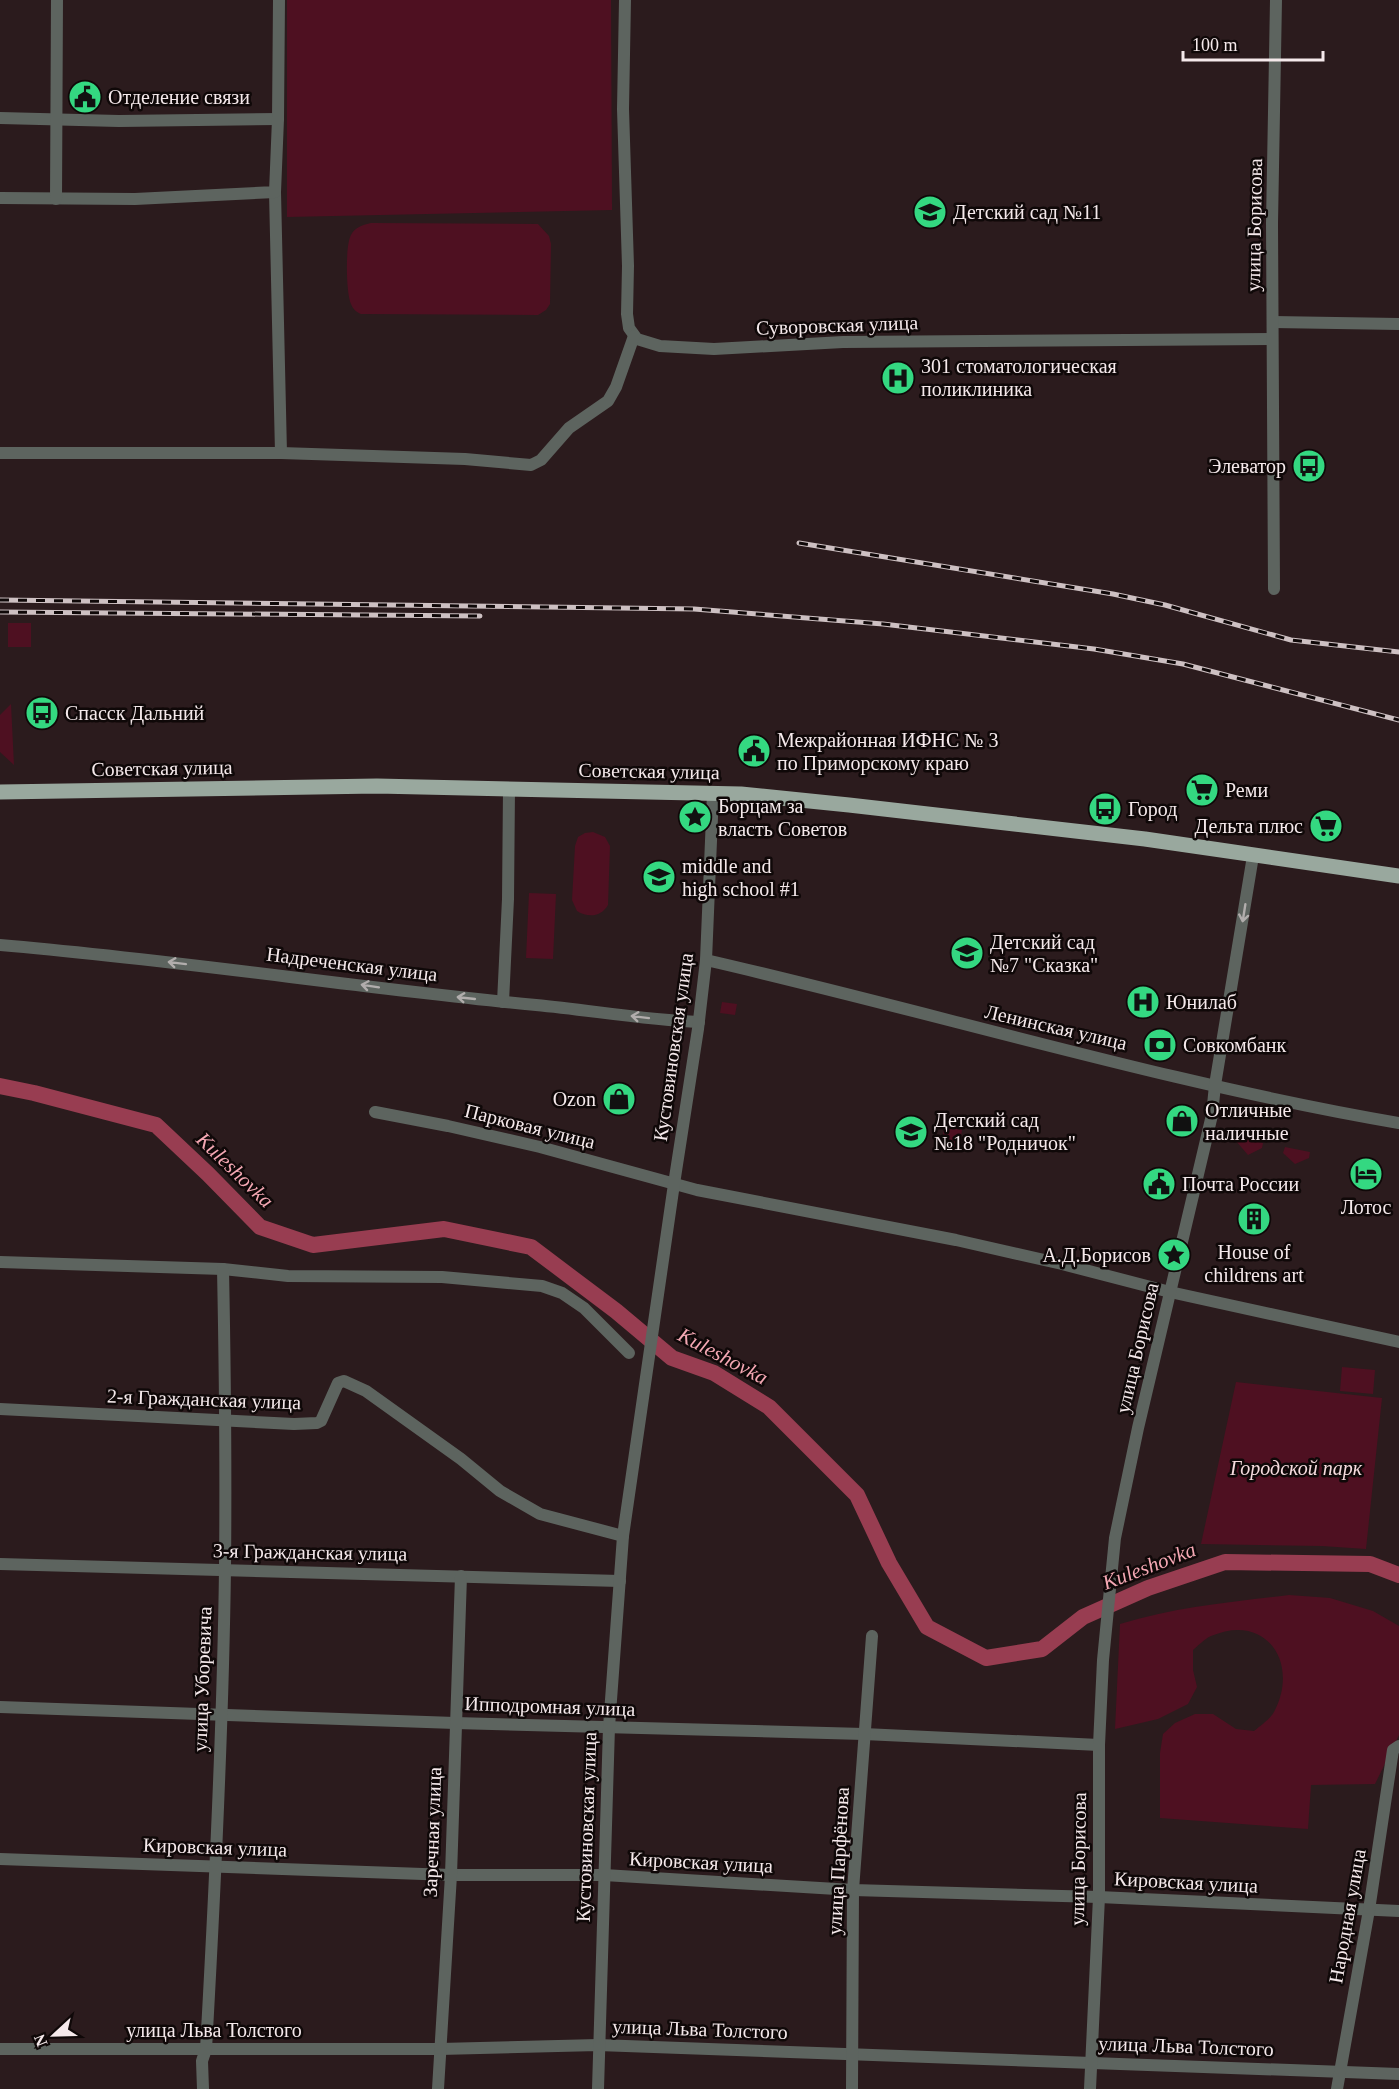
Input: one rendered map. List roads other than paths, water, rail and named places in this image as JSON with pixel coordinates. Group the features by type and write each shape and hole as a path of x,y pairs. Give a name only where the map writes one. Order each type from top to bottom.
{"main road":[{"name":"Советская улица","path":"0,792 377,786 757,795 1145,838 1253,856 1399,876"}],"street":[{"path":"56,199 57,0"},
{"path":"279,0 275,192 281,453"},
{"path":"0,453 281,453 465,459 531,465 541,460 569,428 608,401 616,387 634,336 629,328 627,314 628,266 623,109 625,0"},
{"name":"улица Борисова","path":"1274,589 1272,339 1276,0"},
{"path":"0,118 278,119"},
{"path":"0,198 135,199 275,192"},
{"path":"1273,322 1399,324"},
{"name":"Суворовская улица","path":"634,336 646,343 660,346 714,349 843,342 1272,339"},
{"path":"503,1002 508,899 509,789"},
{"name":"Кустовиновская улица","path":"598,2089 609,1727 623,1536 699,1022 706,960 713,793"},
{"name":"улица Борисова","path":"1090,2089 1099,1898 1099,1745 1106,1629 1115,1538 1138,1428 1212,1115 1253,856"},
{"name":"Надреченская улица","path":"0,945 297,976 422,994 668,1021 699,1022"},
{"name":"Ленинская улица","path":"706,960 1215,1085 1346,1114 1399,1123"},
{"name":"Парковая улица","path":"375,1112 448,1126 735,1198 967,1243 1062,1264 1170,1292"},
{"path":"0,1262 223,1269 288,1276 451,1277 549,1287 584,1308 629,1353"},
{"name":"улица Уборевича","path":"203,2089 202,2061 206,2049 216,1866 225,1570 226,1420 223,1269"},
{"path":"1170,1292 1399,1341"},
{"name":"2-я Гражданская улица","path":"0,1409 294,1424 317,1423 324,1417 338,1383 344,1381 366,1391 461,1459 500,1491 549,1517 623,1536"},
{"name":"3-я Гражданская улица","path":"0,1564 620,1581"},
{"name":"Заречная улица","path":"438,2089 451,1875 461,1576"},
{"name":"улица Парфёнова","path":"852,2089 854,1890 872,1636"},
{"name":"Ипподромная улица","path":"0,1707 864,1734 1099,1745"},
{"name":"Народная улица","path":"1337,2089 1396,1748"},
{"name":"Кировская улица","path":"0,1859 451,1875 604,1875 854,1890 1399,1911"},
{"name":"улица Льва Толстого","path":"0,2049 440,2049 598,2045 1399,2074"}],"waterway":[{"name":"Kuleshovka","path":"0,1086 156,1125 260,1227 313,1245 444,1229 531,1247 616,1311 672,1358 714,1373 769,1407 857,1495 889,1563 927,1627 986,1658 1042,1649 1083,1617 1148,1588 1225,1562 1370,1564 1399,1575"}],"railway":[{"path":"799,543 1113,594 1165,605 1291,640 1399,652"},
{"path":"0,600 694,609 883,624 1094,649 1183,664 1399,720"},
{"path":"0,612 480,616"}],"place":[{"name":"Отделение связи","path":"85,97"},
{"name":"Детский сад №11","path":"930,212"},
{"name":"301 стоматологическая поликлиника","path":"898,378"},
{"name":"Элеватор","path":"1309,466"},
{"name":"Спасск Дальний","path":"42,713"},
{"name":"Межрайонная ИФНС № 3 по Приморскому краю","path":"754,751"},
{"name":"Реми","path":"1202,790"},
{"name":"Город","path":"1105,809"},
{"name":"Борцам за власть Советов","path":"695,817"},
{"name":"Дельта плюс","path":"1326,826"},
{"name":"middle and high school #1","path":"659,877"},
{"name":"Детский сад №7 \"Сказка\"","path":"967,953"},
{"name":"Юнилаб","path":"1143,1002"},
{"name":"Совкомбанк","path":"1160,1045"},
{"name":"Ozon","path":"619,1099"},
{"name":"Отличные наличные","path":"1182,1121"},
{"name":"Детский сад №18 \"Родничок\"","path":"911,1132"},
{"name":"Лотос","path":"1366,1174"},
{"name":"Почта России","path":"1159,1184"},
{"name":"House of childrens art","path":"1254,1219"},
{"name":"А.Д.Борисов","path":"1174,1255"}],"park label":[{"name":"Городской парк","path":"1296,1468"}]}
